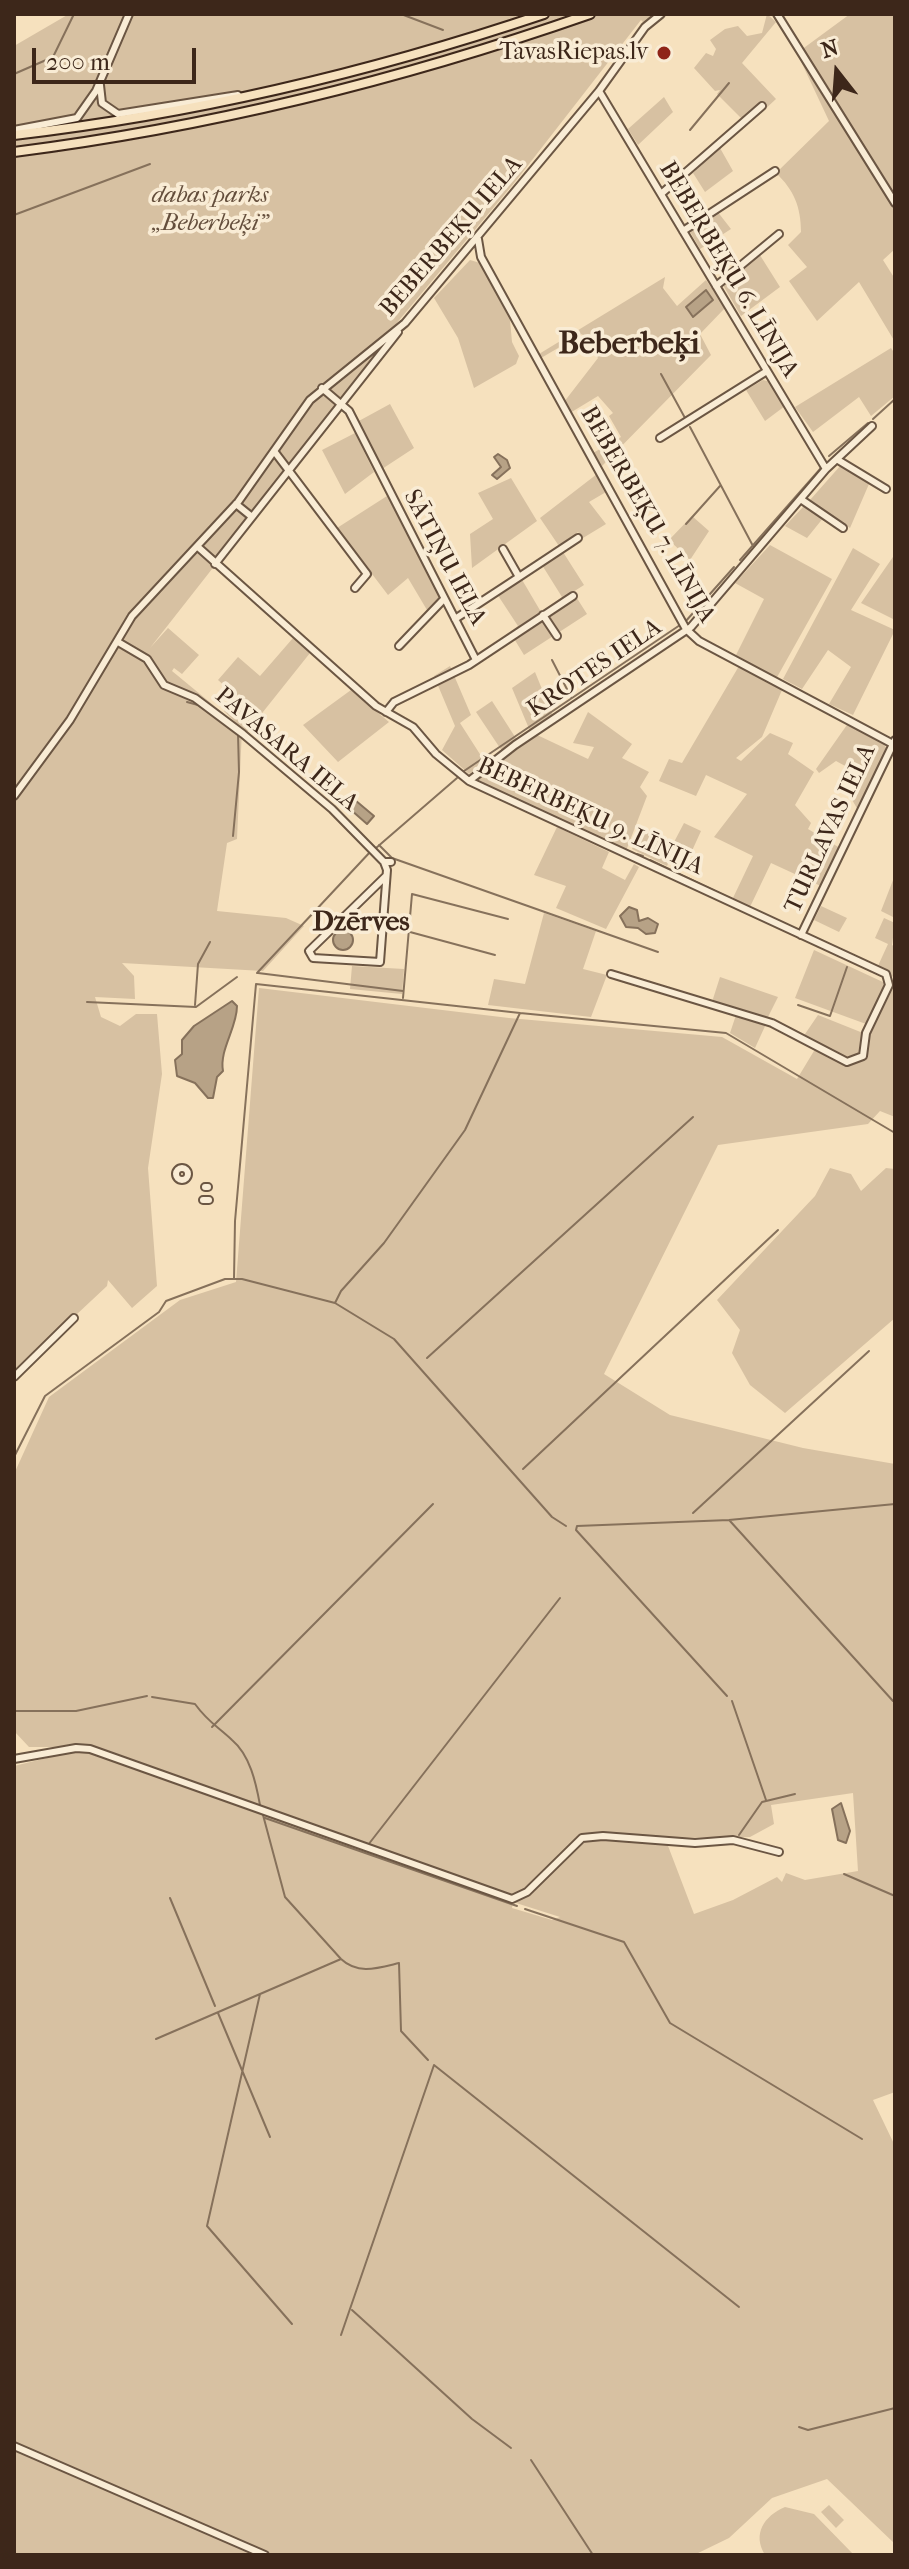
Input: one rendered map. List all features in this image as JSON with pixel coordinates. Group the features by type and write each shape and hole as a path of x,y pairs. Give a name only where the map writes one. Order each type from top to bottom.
{"highway":[{"path":"14,132 253,96 426,52 544,14"},
{"path":"14,152 181,125 355,86 590,14"}],"street":[{"path":"14,132 77,118 100,81 129,14"},
{"name":"BEBERBEĶU IELA","path":"14,796 70,720 132,616 236,504 322,388 405,323 599,91 645,27 661,14"},
{"path":"777,14 895,203"},
{"path":"100,81 102,103 118,114 231,95 253,96"},
{"name":"BEBERBEĶU 6. LĪNIJA","path":"599,91 826,469"},
{"path":"661,194 762,106"},
{"path":"683,231 775,171"},
{"path":"716,286 779,234"},
{"name":"BEBERBEĶU 7. LĪNIJA","path":"478,239 481,257 686,629 699,641 893,742"},
{"path":"464,254 481,257"},
{"path":"215,564 405,323"},
{"path":"660,438 767,371"},
{"name":"SĀTIŅU IELA","path":"322,388 341,404 354,421 475,658 469,665 394,702 386,712"},
{"name":"KROTES IELA","path":"469,781 515,745 686,629 826,469 872,426"},
{"path":"274,451 367,574 355,588"},
{"path":"838,460 886,489"},
{"path":"802,500 843,528"},
{"path":"236,504 252,517"},
{"path":"455,619 578,538"},
{"name":"BEBERBEĶU 9. LĪNIJA","path":"198,547 386,712 413,727 436,754 469,781 886,974 889,979 866,1033 866,1050 858,1060 847,1062 772,1023 611,974"},
{"path":"503,549 519,577"},
{"path":"475,658 573,596"},
{"path":"399,646 444,599"},
{"path":"543,615 557,636"},
{"name":"PAVASARA IELA","path":"118,642 147,659 164,685 195,698 243,734 332,809 387,867"},
{"name":"TURLAVAS IELA","path":"801,935 893,742"},
{"path":"387,867 380,962 313,958 309,951 387,867"},
{"path":"14,1377 74,1318"},
{"path":"14,1759 76,1748 90,1749 512,1899 527,1892 582,1838 695,1843 733,1840 779,1852"},
{"path":"14,2446 265,2555"}],"green space":[{"name":"dabas parks „Beberbeķi”","path":"69,14 655,14 644,23 641,20 515,182 390,331 387,346 150,648 168,628 199,655 182,674 174,668 172,671 240,727 224,711 236,696 218,680 238,657 260,676 293,638 310,653 247,732 242,729 237,839 227,843 217,911 286,918 304,926 263,971 122,963 134,976 135,999 95,997 101,1017 120,1026 136,1014 157,1014 162,1074 148,1168 157,1286 132,1308 108,1280 107,1286 14,1373 14,46"},
{"path":"767,14 776,22 742,63 776,99 762,112 757,107 742,119 717,94 720,90 715,91 694,68 706,53 713,56 716,49 710,40 725,29 738,26 747,36 762,33"},
{"path":"850,14 895,14 895,249 883,260 895,279 895,342 859,282 817,321 789,281 807,267 788,245 801,232 800,215 788,186 776,173 829,121 797,53"},
{"path":"664,97 673,112 638,145 628,129"},
{"path":"720,148 733,171 705,192 693,173"},
{"path":"717,211 731,229 700,249 689,230"},
{"path":"758,252 780,287 741,316 723,285"},
{"path":"470,260 480,263 510,320 512,342 519,356 516,364 474,388 458,338 434,298"},
{"path":"665,277 663,288 677,306 706,280 725,308 700,334 711,355 602,466 593,453 621,437 609,416 613,413 598,396 570,413 564,402 598,358 582,334 541,358 539,354"},
{"path":"891,348 895,354 895,396 871,416 859,397 813,432 795,407"},
{"path":"763,380 771,382 785,406 765,421 746,390"},
{"path":"390,404 414,448 382,469 357,422"},
{"path":"355,433 374,472 345,494 322,450"},
{"path":"841,465 869,484 850,528 810,500"},
{"path":"597,474 606,492 589,502 606,524 583,538 578,532 559,546 540,518"},
{"path":"511,478 537,521 472,568 470,534 493,519 478,493"},
{"path":"387,496 440,598 427,610 408,578 388,595 337,528"},
{"path":"805,505 824,517 807,538 785,526"},
{"path":"692,516 709,531 690,560 669,540"},
{"path":"770,545 832,579 776,679 736,655 764,599 735,583"},
{"path":"853,548 880,564 851,610 895,630 853,715 829,704 851,667 828,650 802,689 783,679"},
{"path":"563,552 584,585 573,592 587,614 524,655 510,632 518,626 497,594 521,578 541,612 562,597 542,565"},
{"path":"895,554 895,620 861,603"},
{"path":"450,666 471,715 460,723 485,762 469,774 442,750 455,726 434,676"},
{"path":"739,666 782,690 762,737 736,758 741,761 770,733 793,743 788,754 814,772 795,805 811,823 808,829 840,848 823,887 771,863 749,909 732,900 753,856 714,837 747,794 706,775 696,796 659,781 669,759 682,763"},
{"path":"535,672 553,716 530,731 512,688"},
{"path":"351,690 389,722 338,762 303,725"},
{"path":"492,701 517,740 502,751 476,712"},
{"path":"588,712 632,744 622,758 649,772 640,787 647,796 626,851 474,779 535,734 588,759 594,747 573,743"},
{"path":"849,722 882,740 886,748 858,810 851,798 860,774 836,761 819,773 816,769"},
{"path":"684,823 701,831 691,853 676,846 667,866 632,849 640,829 673,844"},
{"path":"557,827 609,852 602,868 625,880 634,864 639,867 606,929 556,908 566,886 534,875"},
{"path":"895,875 895,918 881,911"},
{"path":"821,906 847,918 839,932 814,920"},
{"path":"544,913 596,931 583,969 607,975 591,1017 488,1005 494,979 525,984"},
{"path":"884,918 895,923 892,945 895,947 895,978 877,968 888,944 875,938"},
{"path":"814,950 885,983 866,1024 795,998"},
{"path":"352,966 404,969 402,994 350,989"},
{"path":"720,977 778,997 767,1019 712,1002"},
{"path":"895,984 895,1117 880,1111 868,1124 718,1145 604,1374 670,1415 803,1448 895,1464 895,2092 873,2100 895,2146 895,2544 827,2479 772,2498 729,2538 694,2555 14,2555 14,1766 55,1756 55,1747 29,1747 14,1731 14,1474 49,1397 180,1300 236,1282 259,988 509,1018 722,1037 797,1079 817,1046 803,1037 818,1015 863,1033 874,1027","holes":["853,1793 858,1871 805,1880 786,1873 782,1882 777,1877 733,1900 694,1914 665,1838 750,1837 774,1824 771,1805","513,1902 560,1917 552,1920 512,1908"]},
{"path":"736,1015 766,1024 755,1048 730,1033"},
{"path":"830,1168 851,1174 861,1191 886,1168 895,1169 895,1318 785,1413 750,1385 732,1353 740,1330 717,1300 815,1196"},
{"path":"829,2505 844,2520 836,2528 821,2512"},
{"path":"785,2507 814,2514 854,2555 765,2555 760,2540 762,2526 771,2515"}],"shaded area":[{"path":"706,290 713,300 693,317 686,307"},
{"path":"498,454 507,460 510,468 497,479 492,475 501,467 494,457"},
{"path":"349,795 374,816 367,824 342,802"},
{"path":"629,907 637,910 639,921 648,918 658,924 655,933 646,934 638,928 626,927 620,916"},
{"path":"343,930 350,933 353,940 350,947 343,950 336,947 333,940 336,933"},
{"path":"232,1001 237,1006 236,1014 222,1063 223,1071 217,1077 213,1098 208,1098 195,1083 177,1076 175,1060 182,1054 182,1040 194,1026"},
{"path":"841,1803 850,1831 846,1843 838,1840 832,1809"}],"waterway":[{"path":"14,74 53,57 74,14"},
{"path":"401,14 443,30"},
{"path":"690,130 729,83"},
{"path":"14,215 150,164"},
{"path":"661,374 685,418"},
{"path":"873,419 895,399"},
{"path":"829,456 868,423"},
{"path":"690,427 753,546"},
{"path":"740,560 821,468"},
{"path":"686,524 720,486"},
{"path":"685,622 734,567"},
{"path":"464,771 680,625"},
{"path":"685,634 696,642"},
{"path":"552,660 571,697"},
{"path":"187,702 198,705 223,723"},
{"path":"233,836 239,772 238,734"},
{"path":"376,848 457,778"},
{"path":"379,845 392,858 658,952"},
{"path":"257,973 371,851"},
{"path":"637,854 643,856"},
{"path":"650,860 744,905"},
{"path":"403,998 412,894 508,919"},
{"path":"779,921 796,929"},
{"path":"410,932 495,955"},
{"path":"195,1005 198,964 210,942"},
{"path":"798,1005 830,1016 847,967"},
{"path":"258,973 403,991"},
{"path":"87,1002 196,1007 237,977"},
{"path":"234,1279 235,1221 256,984 520,1013 465,1130 384,1243 341,1291 335,1303"},
{"path":"520,1013 726,1033 895,1133"},
{"path":"427,1358 693,1117"},
{"path":"523,1469 778,1230"},
{"path":"14,1457 45,1396 159,1312 166,1301 225,1279 242,1279 335,1303 394,1339 552,1517 566,1526"},
{"path":"693,1513 869,1351"},
{"path":"212,1727 433,1504"},
{"path":"727,1696 576,1530 577,1526 729,1520 895,1504"},
{"path":"730,1521 893,1701"},
{"path":"368,1845 560,1598"},
{"path":"14,1711 76,1711 147,1696"},
{"path":"152,1697 195,1704 238,1746 251,1770 260,1805"},
{"path":"732,1701 766,1800"},
{"path":"739,1835 762,1802 795,1794"},
{"path":"263,1815 285,1897 341,1959 361,1969 399,1963 401,2031 428,2060"},
{"path":"265,1818 517,1906"},
{"path":"844,1874 895,1896"},
{"path":"170,1898 215,2006"},
{"path":"525,1909 624,1942 670,2023 862,2139"},
{"path":"156,2039 341,1959"},
{"path":"260,1994 207,2226 292,2324"},
{"path":"218,2013 270,2137"},
{"path":"341,2335 434,2065 739,2307"},
{"path":"352,2310 472,2419 511,2448"},
{"path":"799,2427 808,2430 895,2408"},
{"path":"531,2460 593,2555"}],"place":[{"name":"TavasRiepas.lv","path":"664,53"}],"district":[{"name":"Beberbeķi","path":"629,345"},
{"name":"Dzērves","path":"361,923"}]}
